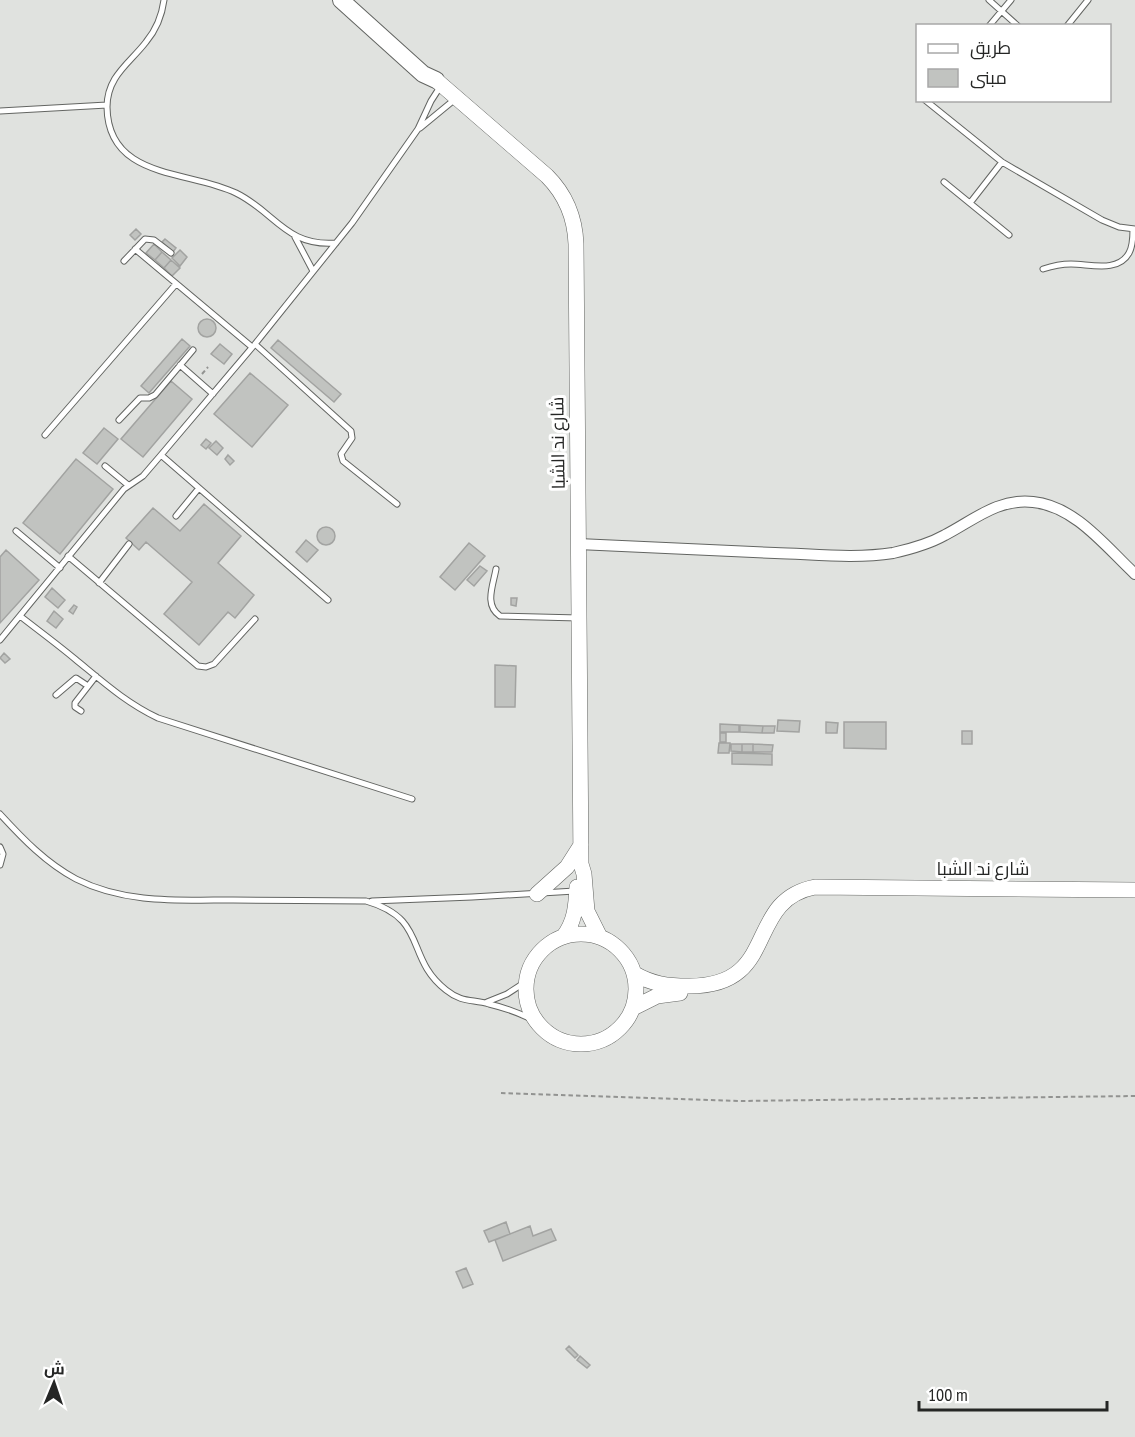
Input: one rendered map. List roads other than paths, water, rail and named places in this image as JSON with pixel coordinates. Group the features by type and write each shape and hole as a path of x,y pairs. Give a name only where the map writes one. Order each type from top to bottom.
{"main road":[{"path":"341,0 423,74 439,82"},
{"path":"351,0 429,69 439,82"},
{"name":"شارع ند الشبا","path":"439,82 555,184 567,202 574,222 581,864 578,874 575,915 563,937"},
{"path":"537,894 563,871 581,845"},
{"name":"شارع ند الشبا","path":"581,864 587,911 600,937"},
{"name":"شارع ند الشبا","path":"633,1008 657,996 714,991 740,980 759,960 773,927 783,911 796,901 830,888"},
{"name":"شارع ند الشبا","path":"635,974 650,982 667,986 703,986 721,982 737,973 751,960 771,917 782,903 806,889 1135,890"},
{"path":"581,934 600,937 622,951 635,974 637,991 633,1008 625,1023 612,1035 588,1043 571,1043 556,1038 537,1022 529,1006 527,981 531,965 541,951 563,937 581,934"}],"street":[{"path":"578,544 835,555 892,553 944,536 999,505 1033,502 1066,513 1135,574"}],"lane":[{"path":"164,0 152,34 115,77 108,95 110,124 116,141 121,148 151,169 224,188 238,194 294,236 314,243 336,243"},
{"path":"989,0 1016,24"},
{"path":"991,24 1011,0"},
{"path":"1069,24 1088,0"},
{"path":"0,640 128,485 143,476 213,394 352,223 418,129 439,82"},
{"path":"418,129 456,98"},
{"path":"927,102 1002,162 1102,220 1119,227 1134,229 1129,255 1119,264 1107,266 1064,264 1043,269"},
{"path":"0,111 107,105"},
{"path":"970,203 1002,162"},
{"path":"944,182 1009,235"},
{"path":"294,236 313,271"},
{"path":"124,261 143,240 150,238 171,253"},
{"path":"135,249 253,346 351,431 352,438 341,454 343,461 397,504"},
{"path":"45,435 176,284"},
{"path":"119,420 137,400 155,394 192,350"},
{"path":"180,365 213,394"},
{"path":"161,455 328,600"},
{"path":"105,466 128,485"},
{"path":"176,516 199,488"},
{"path":"16,531 60,568"},
{"path":"99,583 129,544"},
{"path":"68,556 194,664 202,668 217,661 255,619"},
{"path":"496,569 490,600 493,609 500,616 579,618"},
{"path":"20,616 125,700 158,718 412,799"},
{"path":"81,711 75,703 96,676"},
{"path":"56,695 73,679 78,679 88,686"},
{"path":"0,814 30,846 61,870 87,884 114,893 152,900 366,901 577,891"},
{"path":"0,847 3,854 0,865"},
{"path":"366,901 392,911 404,922 413,935 426,970 441,986 466,1001 485,1003 537,1022"},
{"path":"485,1003 507,994 527,981"}]}
